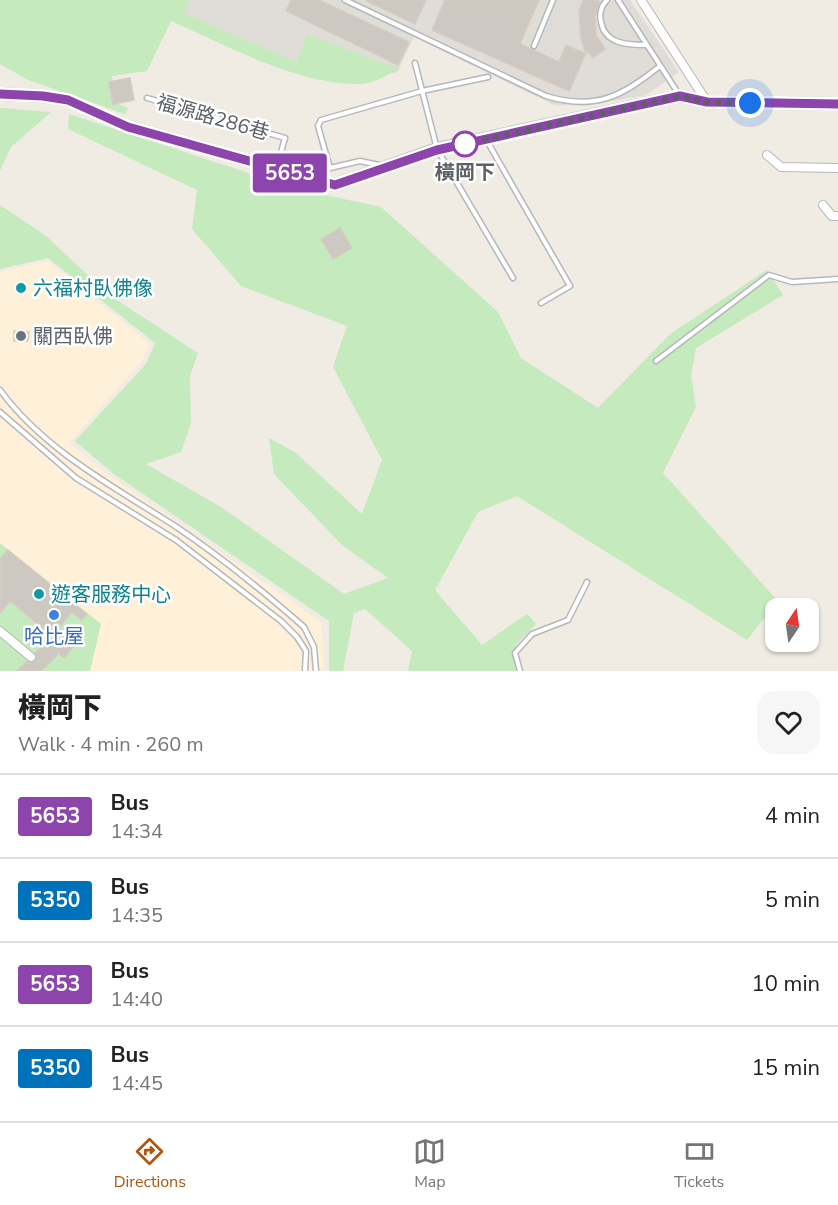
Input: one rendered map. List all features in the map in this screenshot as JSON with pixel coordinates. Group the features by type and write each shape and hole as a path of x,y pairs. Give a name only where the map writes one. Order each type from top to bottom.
{"street":[{"path":"641,0 707,102"},
{"path":"0,94 68,100 128,127 335,185 437,150 680,96 707,102 838,104"},
{"path":"767,155 781,167 838,168"},
{"path":"823,205 832,216 838,216"},
{"path":"0,631 31,657"}],"lane":[{"path":"345,0 546,96 569,103 597,101 623,93 660,66"},
{"path":"534,46 553,0"},
{"path":"607,0 602,6 600,19 603,30 612,40 628,45 647,45"},
{"path":"618,0 680,96"},
{"path":"416,63 437,150 513,278"},
{"path":"386,167 360,161 330,168 318,126 321,120 422,91 488,77"},
{"name":"福源路286巷","path":"147,98 285,138 281,152 330,168"},
{"path":"486,140 570,286 541,303"},
{"path":"656,361 769,275 792,282 838,279"},
{"path":"0,390 11,406 84,470 177,527 304,627 314,647 316,671"},
{"path":"0,412 76,478 176,540 281,621 297,637 306,651 305,671"},
{"path":"520,671 515,653 532,634 568,620 587,582"}],"shaded area":[{"path":"132,0 630,0 679,72 646,95 585,106 554,105 414,37 397,73 299,69"},
{"path":"48,261 150,344 142,361 69,443 106,473 321,622 324,671 0,671 0,272"}],"green space":[{"path":"0,0 189,0 184,13 297,62 307,34 400,69 362,84 314,79 264,63 171,21 147,71 112,76 119,104 128,108 125,114 28,80 0,64"},
{"path":"0,108 51,112 11,147 0,171"},
{"path":"69,114 297,189 381,207 498,312 521,358 598,408 670,334 767,270 783,295 696,348 691,375 696,407 663,473 775,598 765,598 765,617 747,640 517,496 478,512 435,590 482,645 527,614 536,624 516,645 518,665 525,671 408,671 412,651 365,609 354,613 343,671 329,671 329,621 114,474 75,441 146,364 155,343 48,258 0,269 0,205 45,235 109,295 198,353 190,376 191,423 181,452 146,464 221,507 344,594 388,578 342,545 274,474 269,438 296,453 362,514 382,460 333,367 347,326 241,286 192,229 197,190 68,129"},
{"path":"0,543 101,624 90,671 0,671"}],"building":[{"path":"291,0 319,0 409,42 398,65 286,11"},
{"path":"365,0 426,0 415,24"},
{"path":"445,0 539,0 520,44 559,62 566,45 586,54 569,91 432,30"},
{"path":"583,0 595,0 600,2 595,16 596,35 605,49 593,58 587,51 586,54 581,38 579,11"},
{"path":"130,78 134,100 113,104 109,82"},
{"path":"340,228 352,248 333,259 321,239"},
{"name":"關西臥佛","path":"14,331 29,332 28,341 14,341"},
{"name":"遊客服務中心","path":"8,550 87,614 81,620 72,612 57,630 75,645 64,658 59,653 41,671 17,671 27,661 35,661 35,653 52,636 10,601 0,613 0,559"}],"bus line":[{"name":"5653","path":"0,94 68,100 128,127 335,185 437,150 680,96 707,102 838,104"}],"place":[{"name":"橫岡下","path":"465,144"},
{"name":"六福村臥佛像","path":"21,288"},
{"name":"關西臥佛","path":"21,336"},
{"name":"遊客服務中心","path":"39,594"},
{"name":"哈比屋","path":"54,615"}],"route":[{"path":"465,144 680,96 707,102 750,103"}]}
